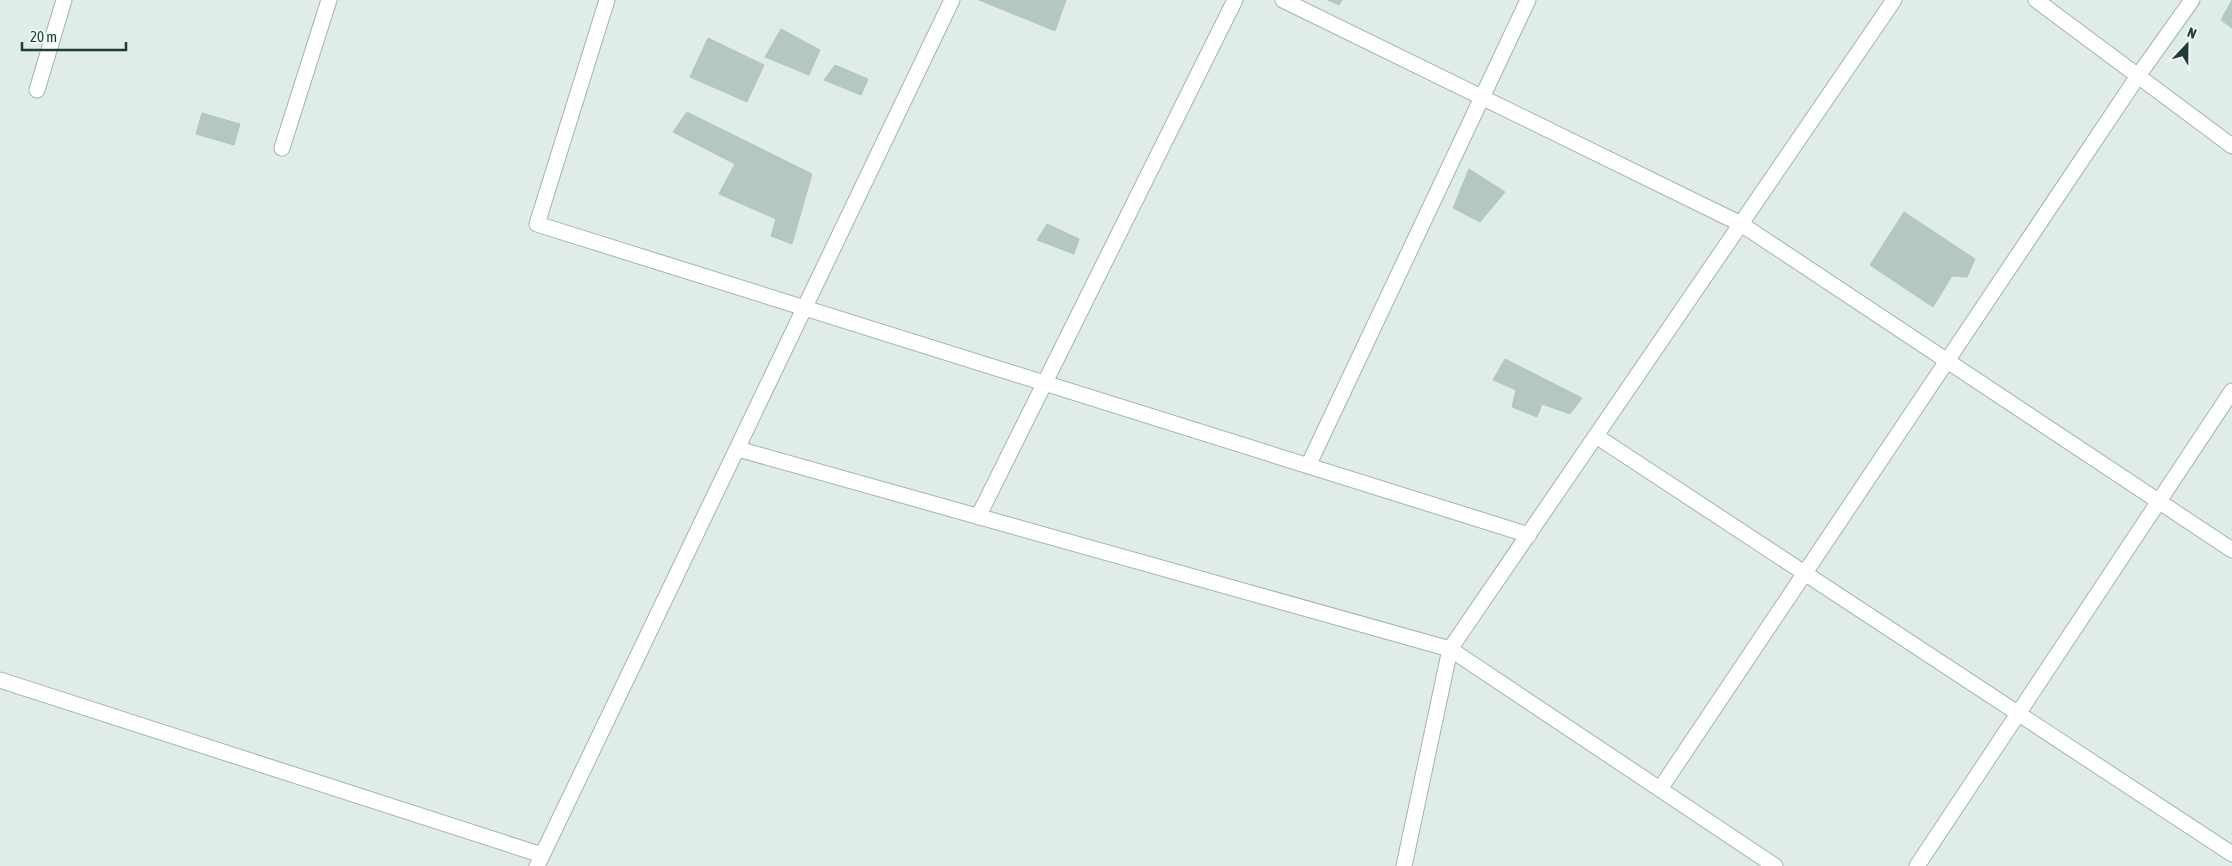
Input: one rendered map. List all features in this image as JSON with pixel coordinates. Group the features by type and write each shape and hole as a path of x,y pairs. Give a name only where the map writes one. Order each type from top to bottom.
{"street":[{"path":"37,90 64,0"},
{"path":"282,148 329,0"},
{"path":"607,0 537,224 1529,535"},
{"path":"0,680 540,860 952,0"},
{"path":"978,517 1234,0"},
{"path":"1283,0 1741,224 2232,550"},
{"path":"1308,466 1528,0"},
{"path":"1404,866 1450,650 1894,0"},
{"path":"2036,0 2232,146"},
{"path":"1660,789 2138,76 2192,0"},
{"path":"1917,866 2232,391"},
{"path":"1596,436 2232,854"},
{"path":"738,449 1450,650 1775,866"}],"building":[{"path":"979,0 1066,0 1055,31"},
{"path":"1328,0 1342,0 1339,5"},
{"path":"2232,0 2232,28 2221,20"},
{"path":"781,29 820,50 809,75 765,57"},
{"path":"708,38 764,65 747,102 690,77"},
{"path":"835,65 868,79 861,95 824,80"},
{"path":"687,112 812,174 792,244 771,236 776,219 719,194 735,164 673,132"},
{"path":"202,113 240,124 234,145 196,134"},
{"path":"1469,169 1505,192 1480,222 1453,208"},
{"path":"1904,212 1975,259 1967,277 1952,276 1933,307 1870,265"},
{"path":"1047,224 1079,239 1074,254 1037,240"},
{"path":"1505,359 1582,398 1570,414 1542,404 1537,417 1512,407 1516,390 1493,380"}]}
